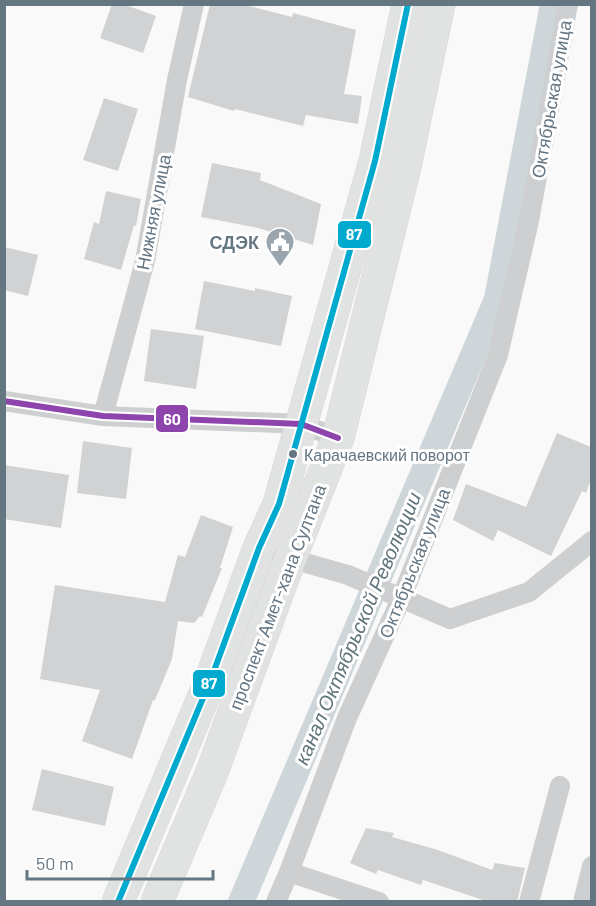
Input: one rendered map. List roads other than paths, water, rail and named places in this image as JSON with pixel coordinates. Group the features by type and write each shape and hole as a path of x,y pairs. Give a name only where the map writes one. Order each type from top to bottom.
{"main road":[{"path":"118,902 212,679 259,548 279,504 375,160 408,4"},
{"name":"проспект Амет-хана Султана","path":"157,902 212,772 290,559 338,438 404,171 439,4"}],"street":[{"name":"Нижняя улица","path":"103,416 145,261 177,80 194,4"},
{"name":"Октябрьская улица","path":"276,902 290,872 347,718 401,599 498,355 529,220 568,4"},
{"path":"4,401 103,416 301,424 338,438"},
{"path":"259,548 290,559 348,574 450,619 529,592 591,541"},
{"path":"529,902 560,786"},
{"path":"583,902 591,866"},
{"path":"290,872 380,902"}],"waterway":[{"name":"канал Октябрьской Революции","path":"241,902 497,299 553,4"}],"place":[{"name":"СДЭК","path":"280,268"},
{"name":"Карачаевский поворот","path":"293,454"}]}
